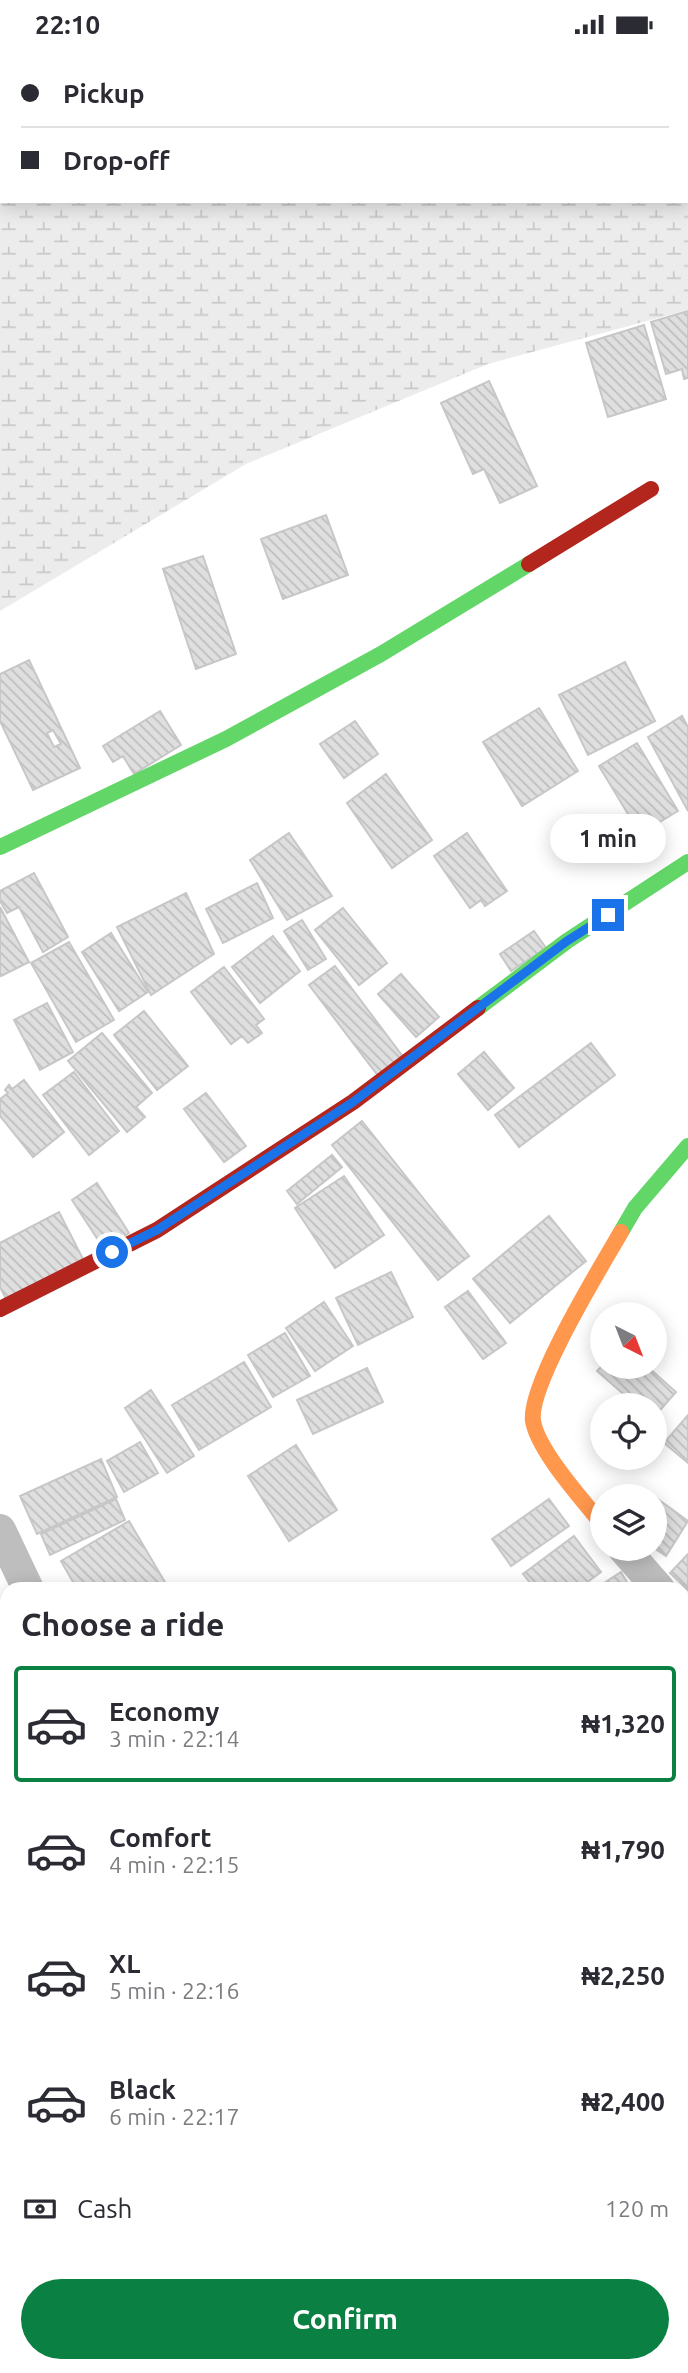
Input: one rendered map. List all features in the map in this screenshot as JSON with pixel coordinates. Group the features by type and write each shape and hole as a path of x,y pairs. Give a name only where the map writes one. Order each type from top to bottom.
{"street":[{"path":"0,847 226,739 382,654 651,489"},
{"path":"0,1309 157,1230 353,1102 567,941 688,862"},
{"path":"590,1509 550,1458 533,1422 535,1396 586,1293 635,1208 688,1146"},
{"path":"1,1534 25,1582"},
{"path":"634,1561 653,1582"}],"green space":[{"path":"0,203 688,203 688,310 488,364 246,464 0,611"}],"building":[{"path":"688,311 688,378 684,379 682,369 666,374 651,322"},
{"path":"644,325 666,399 608,417 586,343"},
{"path":"489,381 537,486 500,503 484,469 473,474 441,403"},
{"path":"326,515 348,575 283,599 261,539"},
{"path":"203,556 236,654 196,669 163,569"},
{"path":"29,660 80,768 33,790 0,721 0,674","holes":["53,730 61,744 54,747 47,733"]},
{"path":"625,662 655,721 588,755 559,695"},
{"path":"539,708 578,771 522,806 483,742"},
{"path":"160,711 181,745 134,774 123,756 113,762 103,746"},
{"path":"682,716 688,727 688,811 648,737"},
{"path":"355,721 378,754 344,778 320,744"},
{"path":"637,743 678,811 640,834 599,766"},
{"path":"386,774 432,840 392,868 347,803"},
{"path":"289,833 332,896 287,920 250,860"},
{"path":"467,833 507,891 485,906 481,900 470,908 434,856"},
{"path":"34,873 68,937 43,952 19,907 7,913 0,901 0,891"},
{"path":"257,883 273,918 223,943 206,909"},
{"path":"186,893 214,954 151,995 117,927"},
{"path":"0,907 29,962 1,976 0,973"},
{"path":"343,908 387,963 359,985 315,930"},
{"path":"302,920 326,959 308,970 284,931"},
{"path":"534,931 546,948 511,971 500,954"},
{"path":"111,933 148,992 119,1011 82,952"},
{"path":"273,936 300,971 260,1003 232,967"},
{"path":"69,942 114,1020 76,1042 31,963"},
{"path":"335,966 404,1058 379,1077 309,985"},
{"path":"224,967 264,1019 256,1025 262,1033 248,1043 242,1036 231,1044 191,992"},
{"path":"401,974 439,1017 416,1037 378,994"},
{"path":"47,1003 73,1052 40,1070 14,1020"},
{"path":"144,1011 188,1066 157,1090 114,1035"},
{"path":"102,1033 152,1093 136,1107 145,1117 127,1132 68,1061"},
{"path":"591,1043 615,1075 519,1147 495,1115"},
{"path":"484,1052 514,1088 488,1110 458,1074"},
{"path":"74,1072 119,1131 89,1155 43,1095"},
{"path":"24,1080 64,1132 33,1157 0,1116 0,1099 8,1093 5,1090 9,1085 12,1089"},
{"path":"206,1093 246,1146 224,1162 184,1109"},
{"path":"362,1121 469,1256 438,1280 332,1145"},
{"path":"332,1155 342,1167 297,1204 287,1191"},
{"path":"344,1176 384,1235 335,1268 295,1208"},
{"path":"97,1183 129,1233 104,1249 72,1200"},
{"path":"59,1212 83,1259 6,1299 0,1287 0,1243"},
{"path":"549,1216 586,1261 510,1323 473,1279"},
{"path":"391,1272 413,1317 358,1345 336,1298"},
{"path":"468,1291 506,1343 483,1359 445,1307"},
{"path":"324,1302 353,1346 315,1371 286,1328"},
{"path":"285,1333 310,1376 273,1397 248,1355"},
{"path":"244,1362 271,1407 199,1450 172,1405"},
{"path":"367,1368 383,1402 313,1434 297,1400"},
{"path":"606,1379 661,1379 676,1392 667,1402 667,1393 622,1393"},
{"path":"151,1390 194,1456 167,1473 125,1408"},
{"path":"688,1415 688,1463 667,1446 667,1440"},
{"path":"140,1442 158,1473 124,1492 107,1461"},
{"path":"296,1445 337,1510 289,1541 248,1476"},
{"path":"101,1459 117,1497 37,1534 20,1496"},
{"path":"116,1499 125,1520 50,1555 41,1534"},
{"path":"549,1499 569,1526 511,1566 492,1539"},
{"path":"667,1506 688,1521 667,1554"},
{"path":"129,1521 165,1582 73,1582 61,1561"},
{"path":"574,1536 590,1561 601,1572 587,1582 529,1582 523,1574"},
{"path":"688,1554 688,1582 680,1582 670,1573"},
{"path":"621,1572 627,1582 606,1582"}],"traffic: fast":[{"path":"0,847 226,739 381,654 529,564"},
{"path":"478,1008 567,941 688,862"},
{"path":"621,1232 635,1208 688,1146"}],"traffic: slow":[{"path":"590,1510 552,1460 533,1421 535,1404 553,1355 621,1232"}],"traffic: jam":[{"path":"529,564 651,489"},
{"path":"0,1309 157,1230 353,1102 478,1008"}],"route":[{"path":"112,1252 157,1230 353,1102 470,1017 567,941 608,915"}]}
